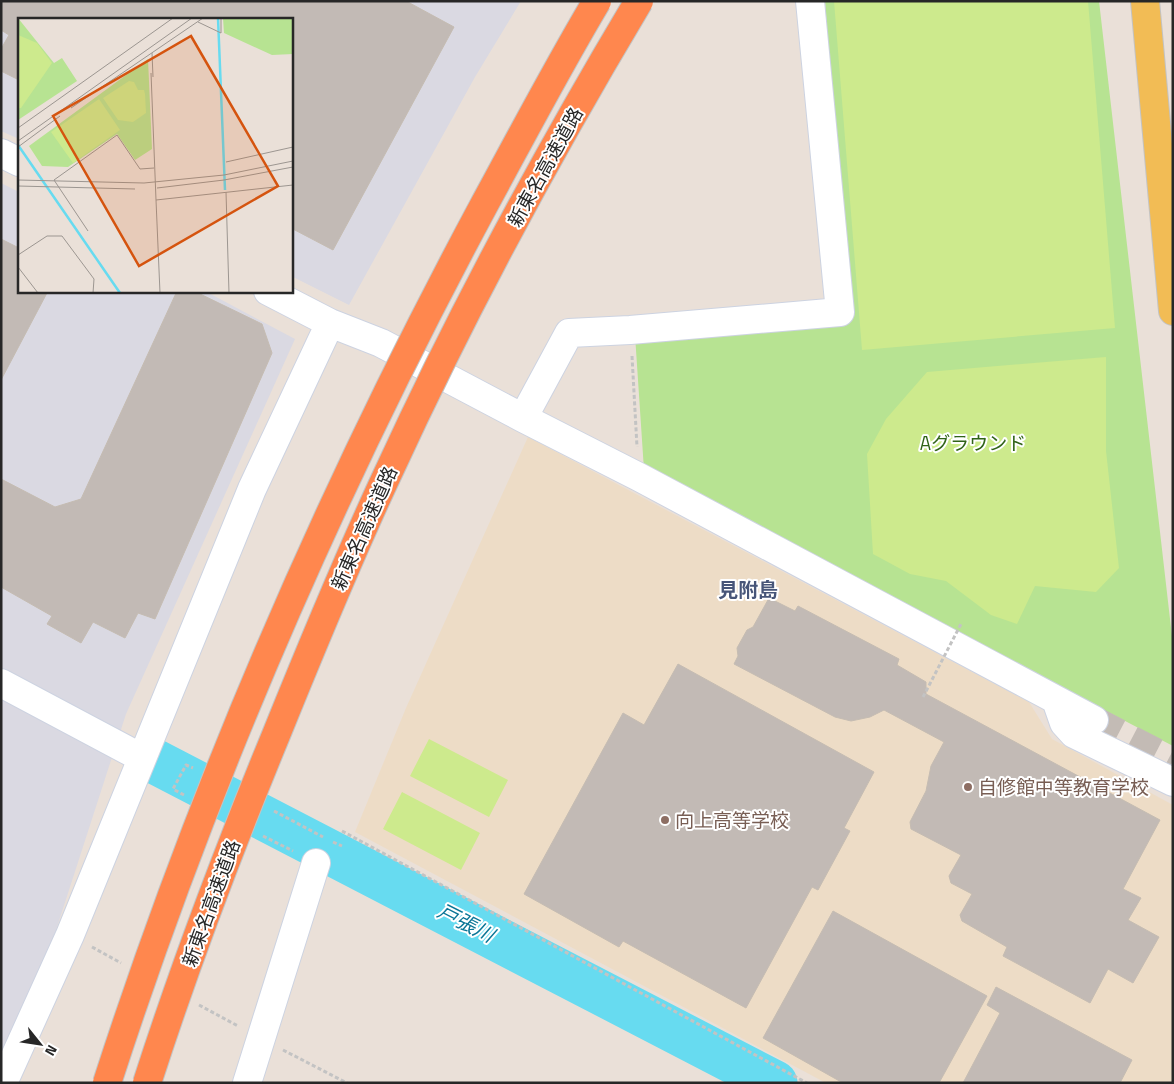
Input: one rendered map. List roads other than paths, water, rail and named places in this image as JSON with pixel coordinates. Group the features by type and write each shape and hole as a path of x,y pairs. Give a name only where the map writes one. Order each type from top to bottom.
{"highway":[{"name":"新東名高速道路","path":"107,1083 132,1005 212,790 280,625 352,464 440,287 567,51 597,1"},
{"name":"新東名高速道路","path":"147,1083 169,1016 248,804 314,640 389,471 469,306 597,72 639,1"}],"main road":[{"path":"1145,1 1173,311"}],"street":[{"path":"523,418 569,333 630,330 840,312 810,1"},
{"path":"1,153 18,162"},
{"path":"270,292 330,323 381,343 639,477 1094,720"},
{"path":"3,1083 70,935 252,488 330,323"},
{"path":"1,683 142,758"},
{"path":"1056,700 1064,723 1074,734 1173,782"},
{"path":"247,1083 316,863"}],"waterway":[{"name":"戸張川","path":"156,762 775,1083"}],"tunnel":[{"path":"1094,720 1173,761"}],"place":[{"name":"自修館中等教育学校","path":"968,787"},
{"name":"向上高等学校","path":"665,820"}],"district":[{"name":"見附島","path":"748,590"}],"park label":[{"name":"Aグラウンド","path":"973,443"}]}
